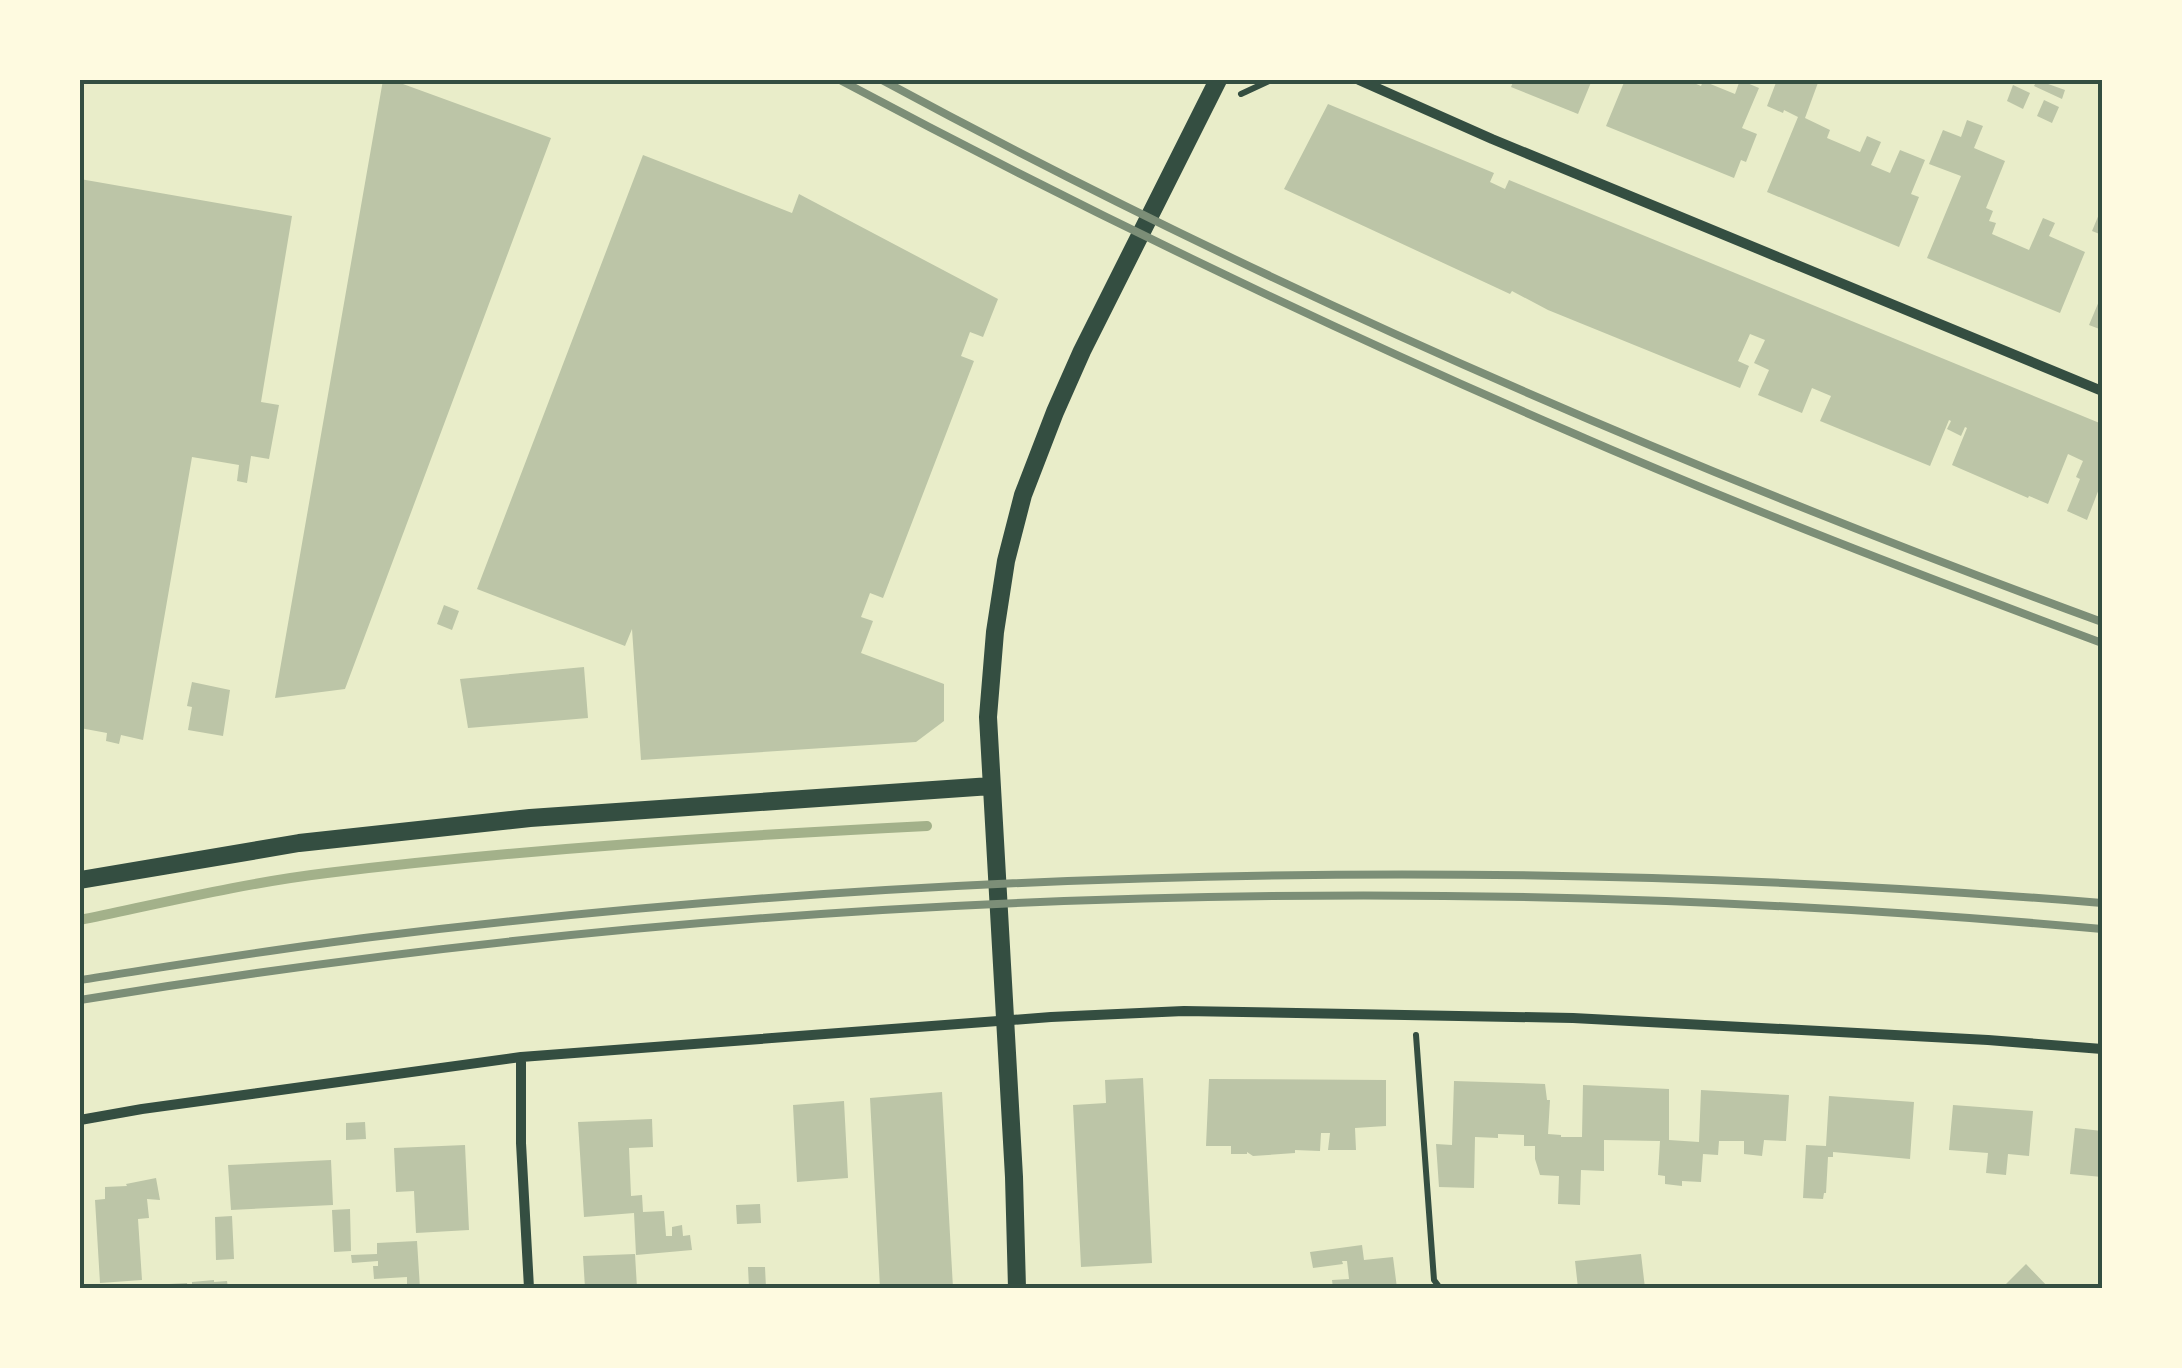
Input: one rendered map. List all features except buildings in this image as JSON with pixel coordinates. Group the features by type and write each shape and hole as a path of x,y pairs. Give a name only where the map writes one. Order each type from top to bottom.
{"street":[{"path":"1017,1288 988,718 1006,561 1024,495 1054,412 1218,80"},
{"path":"1359,80 1511,147 2102,391"},
{"path":"80,880 299,843 530,818 991,786"},
{"path":"80,1120 520,1057 1184,1010 1415,1013 1758,1027 2102,1049"},
{"path":"520,1057 529,1288"}],"path":[{"path":"1415,1013 1434,1280 1440,1288"}],"waterway":[{"path":"80,920 265,882 402,864 627,844 927,826"}],"railway":[{"path":"840,80 1110,219 1476,390 1767,514 2102,643"},
{"path":"882,80 1179,233 1482,373 1790,503 2102,622"},
{"path":"80,980 336,942 588,914 1020,883 1236,876 1453,875 1886,888 2102,903"},
{"path":"80,1000 331,963 583,934 836,913 1089,900 1342,896 1595,899 1849,910 2102,929"}]}
